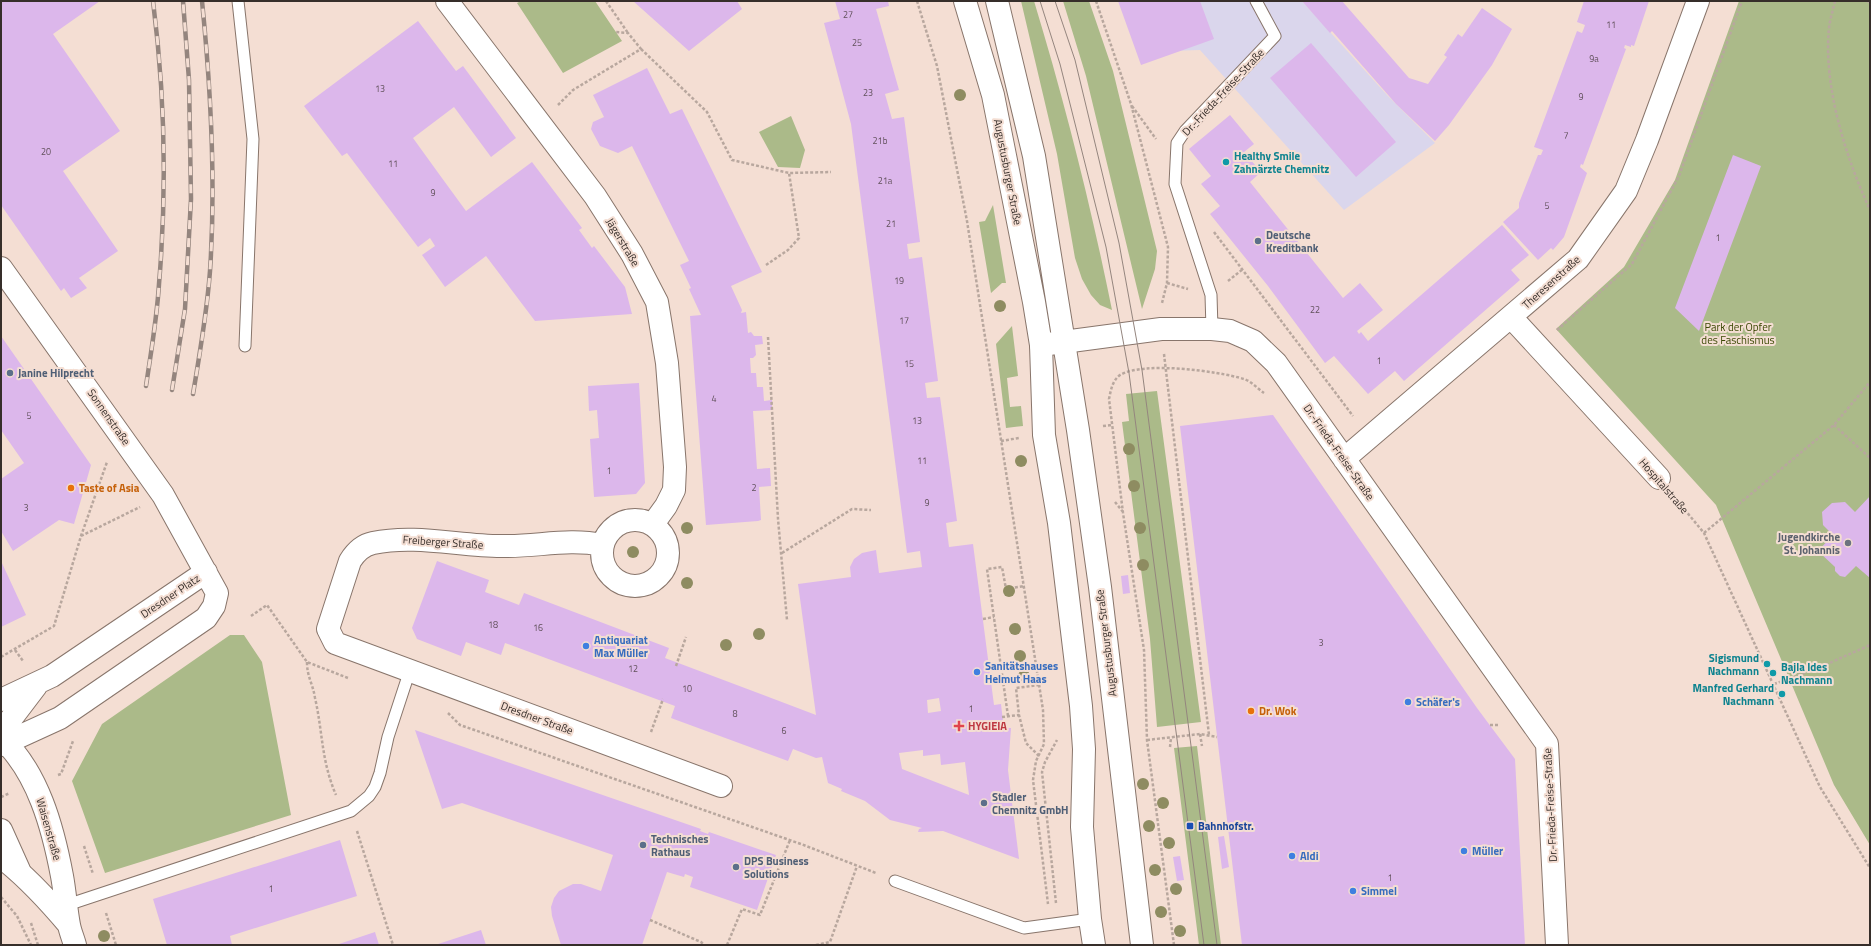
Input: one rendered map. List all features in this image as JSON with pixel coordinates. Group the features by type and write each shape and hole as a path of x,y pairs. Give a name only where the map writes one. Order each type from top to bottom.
{"street":[{"name":"Jägerstraße","path":"447,1 595,196 632,254 657,302 667,364 674,490 666,506 653,524"},
{"name":"Augustusburger Straße","path":"965,1 993,95 1034,302 1041,345 1044,435 1059,524 1081,706 1084,749 1082,827 1090,919 1094,945"},
{"name":"Augustusburger Straße","path":"997,1 1034,156 1065,342 1100,587 1142,945"},
{"name":"Theresenstraße","path":"1344,459 1578,260 1626,191 1647,140 1698,1"},
{"name":"Sonnenstraße","path":"1,268 118,429 163,495 206,572"},
{"name":"Hospitalstraße","path":"1511,317 1659,478"},
{"path":"1041,345 1161,329 1212,328"},
{"name":"Dr.-Frieda-Freise-Straße","path":"1212,328 1230,331 1253,341 1276,363 1548,744 1557,945"},
{"path":"624,520 644,520 653,524 666,540 668,551 667,562 655,579 646,584 635,586 624,585 615,580 607,572 602,562 602,545 608,531 615,525 624,520"},
{"name":"Freiberger Straße","path":"353,650 334,643 328,629 350,561 356,553 370,544 398,539 502,546 584,541 602,545"},
{"name":"Dresdner Platz","path":"1,700 38,684 206,572 217,593 214,606 206,618 60,718"},
{"name":"Dresdner Straße","path":"353,650 721,786"},
{"path":"2,739 38,684"},
{"path":"2,739 60,718"},
{"name":"Waisenstraße","path":"2,739 22,761 35,784 45,810 62,874 70,925"},
{"path":"1,830 19,870"},
{"path":"1,857 19,870 45,896 70,925"}],"lane":[{"path":"238,1 253,139 245,346"},
{"name":"Dr.-Frieda-Freise-Straße","path":"1212,328 1211,295 1175,184 1175,159 1177,143 1185,130 1275,36 1256,1"},
{"path":"70,925 100,895 352,811 369,796 375,787 380,773 388,737 410,670"},
{"path":"896,881 1024,928 1055,925 1090,919"}],"path":[{"path":"606,1 628,33 641,48 707,112 732,160 789,173 831,172"},
{"path":"917,1 937,66 967,221 1043,710 1044,744 1036,761 1033,780 1055,925"},
{"path":"1096,1 1131,104 1168,247 1167,283 1162,307 1161,329 1208,735"},
{"path":"1538,346 1632,264 1679,176 1742,1"},
{"path":"1834,1 1829,29 1829,66 1836,113 1857,182 1870,210"},
{"path":"616,32 628,33"},
{"path":"540,124 573,90 641,48"},
{"path":"1131,104 1150,132 1175,159"},
{"path":"766,265 788,250 799,238 789,173"},
{"path":"1209,227 1369,438"},
{"path":"768,337 787,620"},
{"path":"1174,945 1147,740 1144,650 1123,512 1109,399 1113,383 1120,375 1166,367 1204,370 1246,379 1270,398"},
{"path":"1704,533 1834,425 1870,382"},
{"path":"1834,425 1870,458"},
{"path":"1,657 54,626 81,536 118,429"},
{"name":"Hospitalstraße","path":"1659,478 1704,533 1820,787 1870,868"},
{"path":"81,536 163,495"},
{"path":"782,553 852,509 871,510"},
{"path":"1008,716 987,569 1002,567 1006,589 1024,586"},
{"path":"251,616 267,605 307,662 350,678"},
{"path":"983,619 994,617"},
{"path":"676,666 686,637"},
{"path":"1774,684 1870,645"},
{"path":"307,662 307,674 315,697 324,756 330,781 339,800 352,811"},
{"path":"1039,684 1016,688 1019,715 1026,743 1039,756"},
{"path":"659,711 663,699"},
{"path":"446,712 460,725 790,840 896,881"},
{"path":"1002,717 1019,715"},
{"path":"35,784 61,774 74,738 60,718"},
{"path":"1147,740 1200,734 1217,737"},
{"path":"1200,734 1202,746"},
{"path":"1170,738 1170,748"},
{"path":"1055,925 1042,772 1045,762 1056,743"},
{"path":"359,837 393,945"},
{"path":"727,945 742,909 760,915 790,840"},
{"path":"816,945 830,944 857,866"},
{"path":"100,895 116,945"},
{"path":"1,897 17,916 31,945"},
{"path":"650,920 701,942 704,945"}],"shaded area":[{"path":"1122,1 1302,1 1387,95 1435,143 1344,210 1200,50 1140,52"}],"green space":[{"path":"521,1 595,1 622,41 563,73 517,3"},
{"path":"1021,1 1034,1 1067,116 1112,310 1100,305 1091,295 1082,279 1075,258 1057,154"},
{"path":"1063,1 1089,1 1113,71 1157,251 1155,269 1142,309 1086,76"},
{"name":"Park der Opfer des Faschismus","path":"1739,1 1870,1 1870,845 1834,785 1716,505 1556,329 1624,267 1675,180"},
{"path":"791,116 805,150 800,168 778,167 759,132"},
{"path":"993,205 1006,283 1002,283 991,293 979,222 985,221"},
{"path":"1012,326 1018,376 1007,378 1010,407 1021,406 1023,426 1006,428 996,344"},
{"path":"1157,391 1201,722 1157,727 1150,639 1122,422 1129,421 1126,394"},
{"path":"230,635 244,635 262,662 291,815 105,873 72,781 102,724"},
{"path":"1197,746 1221,945 1199,945 1174,748"}],"building":[{"path":"1,1 100,1 53,34 120,131 63,171 118,251 79,278 87,288 71,298 64,288 61,291 1,205"},
{"path":"633,1 737,1 742,9 689,51"},
{"path":"835,1 888,1 889,6 876,9 899,90 885,94 892,119 904,117 920,242 907,244 909,259 922,257 938,381 925,383 927,398 940,397 957,521 946,523 949,547 973,544 994,705 1001,704 1004,730 1009,730 1008,728 1011,728 1008,770 1019,859 943,831 918,832 919,829 922,828 890,820 865,801 841,791 842,789 828,783 822,757 816,758 793,749 788,761 671,718 675,706 505,643 501,655 466,642 461,656 417,639 412,628 437,561 489,580 485,592 519,605 524,593 669,648 665,658 816,715 798,584 851,577 850,567 854,559 862,553 876,550 879,573 922,567 920,551 907,553 851,124 824,23 840,19","holes":["939,698 941,711 928,713 927,700","923,750 923,756 940,754 941,765 965,762 969,795 902,769 899,753"]},
{"path":"1118,1 1200,1 1214,39 1141,65"},
{"path":"1302,1 1342,1 1409,78 1428,84 1447,57 1444,55 1458,34 1462,37 1482,8 1512,29 1492,65 1449,125 1435,141 1396,104 1332,31 1330,33"},
{"path":"1584,1 1649,1 1634,46 1631,45 1631,47 1625,45 1624,48 1626,49 1583,165 1581,164 1580,167 1587,173 1564,237 1553,250 1551,248 1538,260 1503,222 1519,208 1519,203 1538,155 1541,155 1543,150 1534,147 1577,31 1582,33 1584,28 1585,25 1577,22"},
{"path":"418,21 456,71 463,66 516,138 491,157 454,107 413,138 466,211 532,162 582,228 579,230 592,248 594,246 625,287 632,314 535,321 486,256 445,287 422,255 435,246 430,238 418,247 347,153 342,156 304,106"},
{"path":"1311,43 1396,142 1356,177 1270,78"},
{"path":"647,68 670,114 682,109 762,272 731,286 742,310 741,313 746,312 748,333 751,332 754,336 762,336 763,344 755,345 756,355 753,358 750,358 751,373 756,373 757,387 763,387 764,401 772,400 772,410 753,411 757,469 770,468 771,486 759,487 761,520 758,521 706,525 690,316 701,315 689,289 691,288 680,265 689,261 632,146 618,153 600,146 591,129 593,122 604,117 593,95"},
{"path":"1230,115 1254,144 1244,152 1261,172 1250,182 1343,298 1360,283 1383,310 1357,331 1359,334 1361,332 1368,341 1502,225 1529,255 1511,270 1520,280 1404,381 1395,371 1368,394 1334,356 1325,363 1268,286 1210,214 1220,206 1201,184 1211,176 1189,149"},
{"path":"1733,155 1761,166 1699,331 1675,308"},
{"path":"1,336 91,465 74,524 59,520 13,551 1,531 1,479 24,463 1,430"},
{"path":"639,383 645,483 636,494 594,497 590,439 599,438 597,410 589,411 588,386"},
{"path":"1273,415 1477,708 1515,759 1525,945 1242,945 1180,426"},
{"name":"Jugendkirche St. Johannis","path":"1870,496 1870,578 1856,566 1845,577 1840,576 1835,571 1835,567 1818,551 1833,535 1823,525 1822,512 1832,503 1845,502 1855,512"},
{"path":"1,561 26,615 1,627"},
{"path":"1128,575 1130,593 1123,594 1121,576"},
{"name":"Technisches Rathaus","path":"415,730 701,829 700,831 708,834 709,832 776,855 757,910 690,887 693,877 685,874 684,877 667,872 642,945 561,945 552,916 551,907 554,898 559,891 573,884 581,884 601,891 613,855 462,803 442,809"},
{"path":"1224,836 1229,867 1222,869 1218,837"},
{"path":"340,840 357,896 230,936 232,945 167,945 153,899"},
{"path":"1180,856 1184,880 1177,881 1173,857"},
{"path":"481,930 486,945 435,945"},
{"path":"375,932 379,945 336,945"}],"tram line":[{"path":"1040,1 1060,64 1106,247 1129,373 1204,945"},
{"path":"1055,1 1075,60 1119,243 1142,370 1217,945"}],"railway":[{"path":"146,386 158,297 162,248 164,177 164,142 160,72 153,1"},
{"path":"172,390 185,309 191,199 189,80 183,1"},
{"path":"193,394 209,286 213,203 212,136 202,1"}],"place":[{"name":"Healthy Smile Zahnärzte Chemnitz","path":"1226,162"},
{"name":"Deutsche Kreditbank","path":"1258,241"},
{"name":"Janine Hilprecht","path":"10,373"},
{"name":"Taste of Asia","path":"71,488"},
{"name":"Jugendkirche St. Johannis","path":"1848,543"},
{"name":"Antiquariat Max Müller","path":"586,646"},
{"name":"Sigismund Nachmann","path":"1767,664"},
{"name":"Sanitätshauses Helmut Haas","path":"977,672"},
{"name":"Bajla Ides Nachmann","path":"1773,673"},
{"name":"Manfred Gerhard Nachmann","path":"1782,694"},
{"name":"Schäfer's","path":"1408,702"},
{"name":"Dr. Wok","path":"1251,711"},
{"name":"HYGIEIA","path":"959,726"},
{"name":"Stadler Chemnitz GmbH","path":"984,803"},
{"name":"Bahnhofstr.","path":"1190,826"},
{"name":"Technisches Rathaus","path":"643,845"},
{"name":"Müller","path":"1464,851"},
{"name":"Aldi","path":"1292,856"},
{"name":"DPS Business Solutions","path":"736,867"},
{"name":"Simmel","path":"1353,891"}]}
